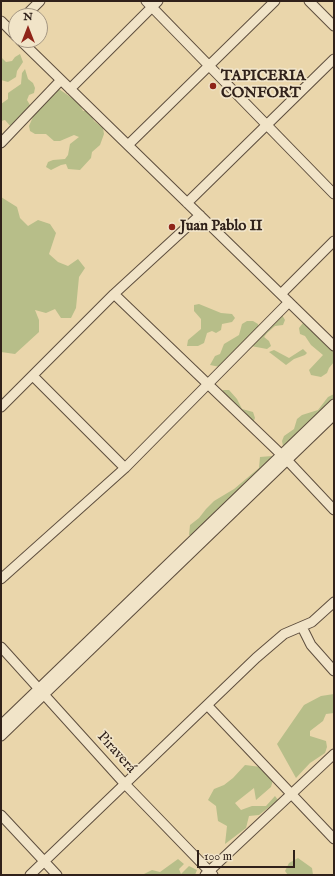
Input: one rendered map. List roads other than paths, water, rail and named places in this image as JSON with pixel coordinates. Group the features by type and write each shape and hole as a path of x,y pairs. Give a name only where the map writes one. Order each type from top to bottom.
{"street":[{"path":"128,145 210,67 275,1"},
{"path":"309,1 334,26"},
{"path":"70,89 152,3 210,67 334,194"},
{"path":"28,48 334,346"},
{"path":"187,203 334,59"},
{"path":"1,143 61,80"},
{"path":"1,407 114,294 200,215"},
{"path":"281,294 334,241"},
{"path":"114,294 208,384 334,510"},
{"path":"1,580 126,468 289,302"},
{"path":"33,376 126,468"},
{"path":"1,736 42,691 283,458 334,404"},
{"path":"283,458 334,415"},
{"path":"30,875 124,783 256,658 284,634 312,622 334,602"},
{"path":"302,627 311,645 334,671"},
{"name":"Piraverá","path":"1,647 209,874"},
{"path":"1,725 42,691"},
{"path":"207,705 334,839"},
{"path":"209,874 334,754"},
{"path":"1,815 57,875"}],"place":[{"name":"TAPICERIA CONFORT","path":"213,86"},
{"name":"Juan Pablo II","path":"172,227"}]}
